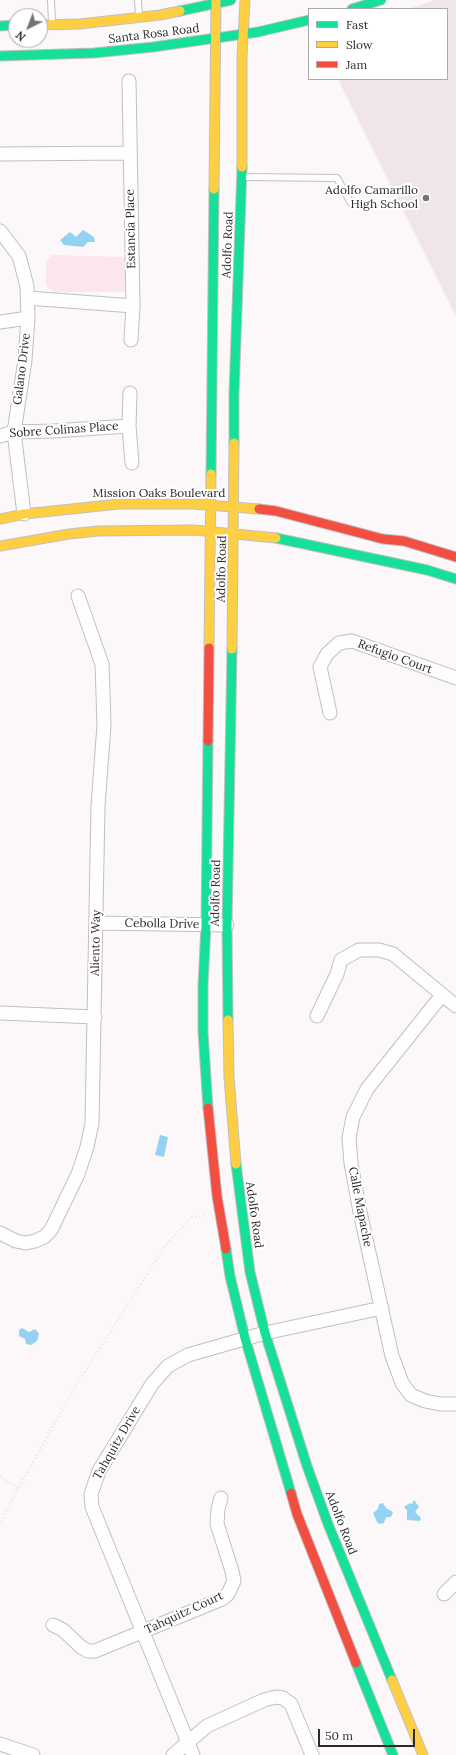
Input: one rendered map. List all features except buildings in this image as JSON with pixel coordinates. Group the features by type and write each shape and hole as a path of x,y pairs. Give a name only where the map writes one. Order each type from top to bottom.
{"main road":[{"name":"Santa Rosa Road","path":"48,25 80,24 139,17 230,0"},
{"name":"Adolfo Road","path":"245,0 241,101 242,176 234,394 235,534 227,925 229,1077 238,1186 250,1272 266,1333 312,1481 423,1755"},
{"path":"355,8 381,0"},
{"name":"Adolfo Road","path":"216,2 211,532 206,925 203,1032 209,1131 216,1196 230,1276 245,1338 276,1446 297,1514 393,1755"},
{"name":"Santa Rosa Road","path":"0,56 94,53 215,39 308,20"},
{"name":"Mission Oaks Boulevard","path":"0,519 24,514 119,504 211,505 235,507 276,511 384,539 404,541 456,557"},
{"path":"0,546 69,534 98,531 194,530 271,537 427,570 456,579"}],"street":[{"name":"Estancia Place","path":"129,81 133,306 131,340"},
{"path":"0,154 130,153"},
{"name":"Galano Drive","path":"0,231 19,256 25,272 28,298 25,360 14,432 24,514"},
{"path":"28,298 133,306"},
{"path":"0,322 28,318"},
{"name":"Sobre Colinas Place","path":"130,393 129,426 132,463"},
{"name":"Sobre Colinas Place","path":"0,436 14,432 129,426"},
{"name":"Aliento Way","path":"0,1233 16,1241 26,1243 36,1241 44,1237 51,1230 78,1174 87,1147 92,1122 98,806 104,725 102,664 78,596"},
{"name":"Refugio Court","path":"330,713 320,667 327,654 339,643 352,641 456,678"},
{"name":"Cebolla Drive","path":"96,923 227,925"},
{"path":"317,1016 338,974 341,960 359,950 379,950 393,954 456,1006"},
{"name":"Calle Mapache","path":"442,995 367,1089 353,1117 349,1138 351,1163 392,1356 402,1383 411,1395 435,1403 456,1404"},
{"path":"0,1013 95,1017"},
{"name":"Tahquitz Drive","path":"190,1749 92,1507 91,1494 93,1483 98,1471 152,1384 168,1366 188,1355 245,1338 382,1308"},
{"name":"Tahquitz Court","path":"54,1625 59,1627 81,1647 88,1651 95,1651 222,1599 232,1588 234,1581 217,1524 218,1509 222,1498"},
{"path":"444,1594 456,1582"},
{"path":"173,1755 190,1749 207,1726 264,1700 276,1697 283,1698 291,1704 312,1755"},
{"path":"0,1744 33,1755"}],"lane":[{"path":"51,0 52,25"},
{"path":"138,0 139,17"},
{"path":"242,176 337,178 351,203"}],"path":[{"path":"0,1522 75,1387 167,1243 192,1218 207,1215"},
{"path":"0,1476 19,1489"}],"shaded area":[{"name":"Adolfo Camarillo High School","path":"435,0 456,0 456,317 338,80 448,80 448,8 412,8"},
{"path":"52,255 125,257 125,292 54,292 46,285 46,261"}],"water":[{"path":"83,230 94,237 95,242 88,242 83,247 64,245 60,240 70,232 76,237"},
{"path":"160,1135 168,1137 164,1157 155,1155"},
{"path":"22,1328 29,1332 35,1329 39,1334 37,1341 31,1345 26,1344 25,1339 19,1336 19,1330"},
{"path":"414,1500 419,1507 415,1512 421,1518 420,1521 407,1520 407,1510 404,1507 410,1503 412,1504"},
{"path":"383,1503 386,1508 393,1512 391,1517 386,1517 384,1523 380,1524 377,1522 373,1513 378,1509 379,1504"}],"traffic: fast":[{"path":"180,11 231,0"},
{"path":"355,8 381,0"},
{"path":"0,56 94,53 153,47 258,32 308,20"},
{"path":"0,26 8,26"},
{"path":"234,443 234,394 242,167"},
{"path":"211,474 214,189"},
{"path":"276,538 427,570 456,579"},
{"path":"228,1020 227,925 232,649"},
{"path":"208,741 203,1032 208,1108"},
{"path":"236,1164 250,1272 265,1333 307,1466 328,1524 392,1680"},
{"path":"226,1249 230,1276 245,1338 291,1493"},
{"path":"356,1663 393,1755"}],"traffic: slow":[{"path":"214,189 216,0"},
{"path":"242,167 242,57 245,0"},
{"path":"48,25 80,24 160,15 180,11"},
{"path":"232,649 234,443"},
{"path":"209,648 211,474"},
{"path":"0,519 24,514 119,504 194,504 259,509"},
{"path":"0,546 69,534 98,531 194,530 276,538"},
{"path":"228,1020 229,1077 236,1164"},
{"path":"392,1680 423,1755"}],"traffic: jam":[{"path":"259,509 276,511 383,539 404,541 456,557"},
{"path":"208,741 209,648"},
{"path":"208,1108 217,1196 226,1249"},
{"path":"291,1493 297,1514 356,1663"}],"place":[{"name":"Adolfo Camarillo High School","path":"426,198"}]}
